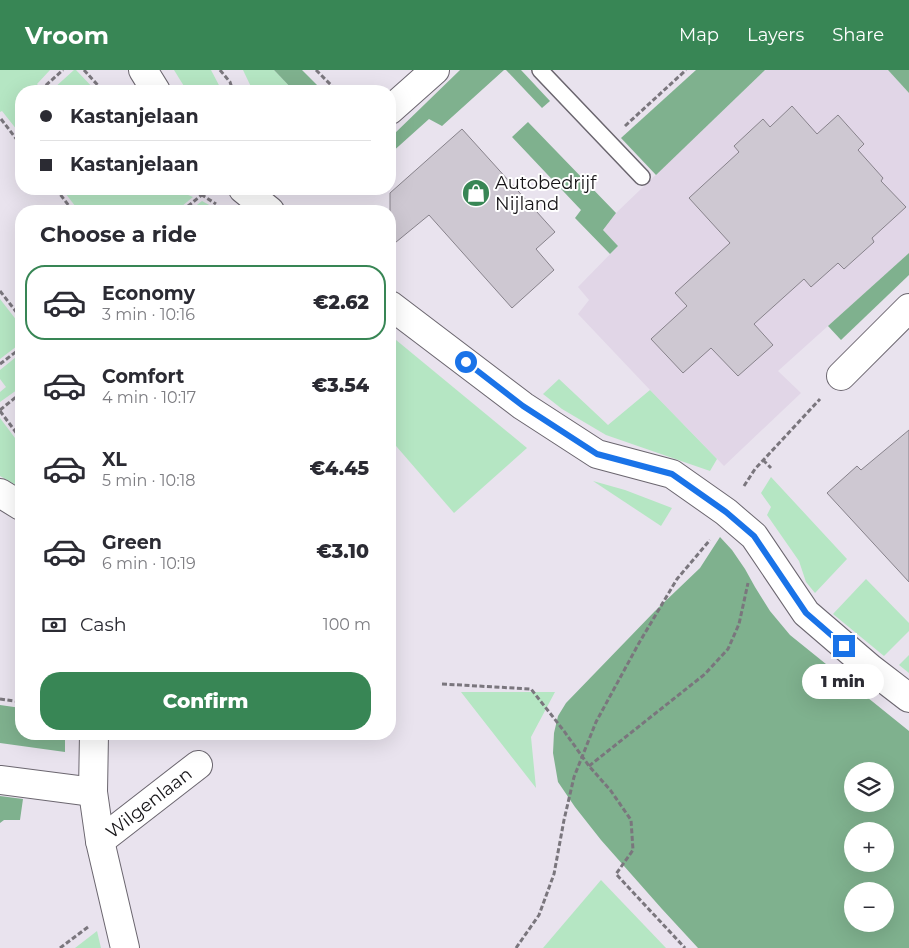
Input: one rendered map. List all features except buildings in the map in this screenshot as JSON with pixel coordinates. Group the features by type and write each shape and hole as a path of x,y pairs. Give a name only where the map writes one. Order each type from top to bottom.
{"street":[{"path":"143,70 152,85"},
{"path":"396,105 435,70"},
{"path":"250,195 263,205"},
{"path":"840,376 909,308"},
{"path":"396,310 523,406 597,454 672,474 726,512 754,536 806,613 870,668 909,698"},
{"path":"0,493 15,502"},
{"name":"Wilgenlaan","path":"94,740 93,792 100,840 125,948"},
{"name":"Wilgenlaan","path":"100,840 198,764"},
{"path":"0,780 93,792"}],"lane":[{"path":"540,70 642,177"}],"path":[{"path":"46,85 63,70"},
{"path":"84,70 98,85"},
{"path":"220,70 231,85"},
{"path":"316,70 331,85"},
{"path":"608,142 686,70"},
{"path":"2,119 15,136"},
{"path":"61,195 68,205"},
{"path":"190,205 202,195"},
{"path":"0,291 15,310"},
{"path":"0,364 15,353"},
{"path":"771,468 763,460 840,376"},
{"path":"15,398 0,411 15,431"},
{"path":"589,766 705,674 728,649 739,624 749,578"},
{"path":"516,948 539,915 554,874 574,777 596,722 638,643 677,579"},
{"path":"442,684 531,689 589,766 611,791 631,820 634,850 616,874 685,948"},
{"path":"0,699 15,701"}],"shaded area":[{"path":"765,70 888,70 909,93 909,253 778,371 801,393 724,466 578,314 589,300 578,287 618,246 603,230 616,213"}],"green space":[{"path":"0,70 50,70 38,85 15,85 15,127 2,111 0,112"},
{"path":"76,70 90,85 57,85"},
{"path":"174,70 211,70 219,85 183,85"},
{"path":"243,70 274,70 288,85 250,85"},
{"path":"274,70 302,70 317,85 288,85"},
{"path":"460,70 504,70 442,126 429,119 396,149 396,132"},
{"path":"506,70 521,70 550,101 542,108"},
{"path":"696,70 765,70 656,175 621,138"},
{"path":"888,70 909,70 909,93"},
{"path":"528,122 616,213 603,230 618,246 610,254 575,218 581,210 512,137"},
{"path":"67,195 188,195 193,197 183,205 74,205"},
{"path":"202,201 209,205 197,205"},
{"path":"909,253 909,275 841,340 828,326"},
{"path":"0,299 15,318 15,348 0,359"},
{"path":"396,340 527,448 454,513 396,446"},
{"path":"15,358 15,391 0,402 0,392 6,387 0,379 0,370"},
{"path":"559,379 608,425 650,390 717,459 710,471 606,435 562,409 543,394"},
{"path":"0,418 15,438 15,485 0,476"},
{"path":"771,477 847,559 815,593 806,582 799,561 767,515 771,507 761,493"},
{"path":"593,481 625,490 672,508 661,526"},
{"path":"720,537 745,569 770,611 790,635 909,731 909,948 698,948 601,840 575,807 558,782 553,753 554,733 558,716 566,703 655,611 700,568"},
{"path":"866,579 909,623 909,631 884,656 833,614"},
{"path":"909,655 909,673 899,665"},
{"path":"461,692 555,692 531,737 536,788"},
{"path":"0,705 15,707 15,740 65,740 65,752 0,743"},
{"path":"0,796 23,799 20,820 4,820 0,823"},
{"path":"601,880 666,948 543,948"},
{"path":"97,931 101,948 75,948"}],"place":[{"name":"Autobedrijf Nijland","path":"476,193"}],"route":[{"path":"466,362 523,406 597,454 672,474 726,512 754,536 806,613 844,646"}]}
